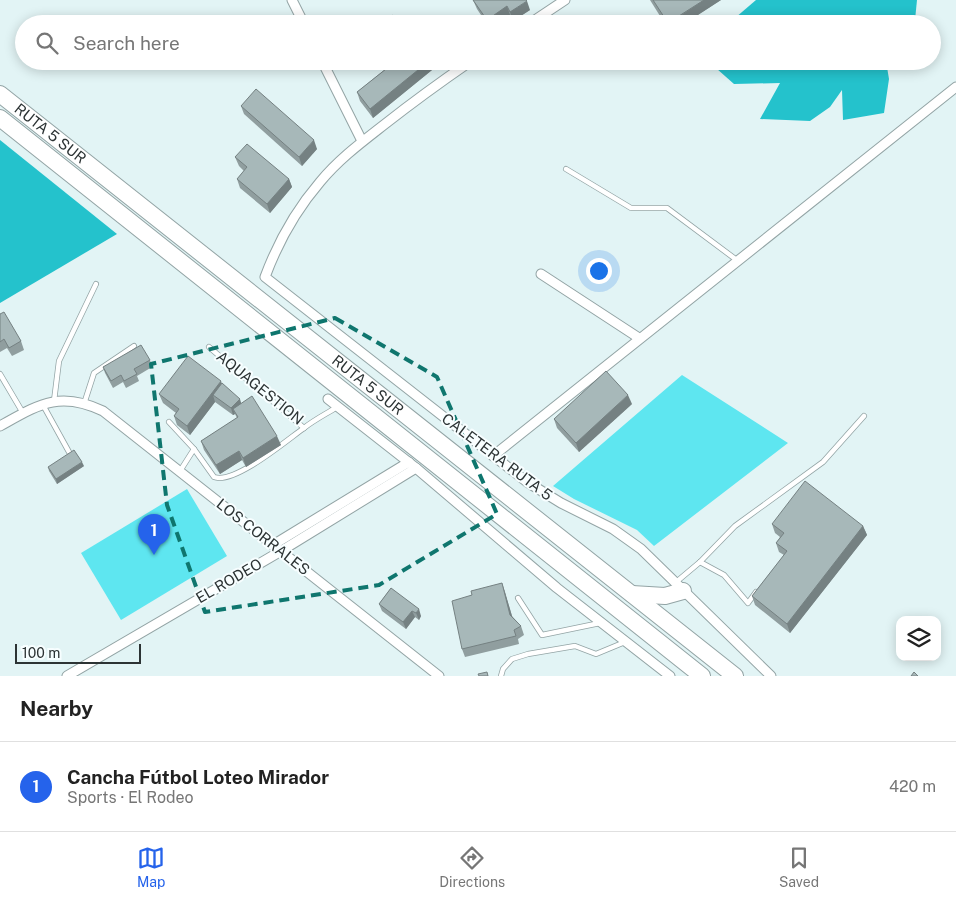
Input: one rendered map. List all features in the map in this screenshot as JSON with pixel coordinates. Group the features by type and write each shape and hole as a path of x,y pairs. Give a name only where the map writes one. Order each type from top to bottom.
{"highway":[{"name":"RUTA 5 SUR","path":"0,94 736,676"},
{"name":"RUTA 5 SUR","path":"0,118 702,676"},
{"path":"632,594 665,596 679,587"}],"street":[{"path":"292,0 300,15"},
{"path":"542,15 565,0"},
{"path":"326,70 362,141 458,70"},
{"path":"493,456 956,87"},
{"name":"CALETERA RUTA 5","path":"362,141 333,167 308,196 288,227 265,277 521,478 543,493 598,521 628,539 653,560 772,676"},
{"path":"541,274 639,338"},
{"path":"328,399 412,465 557,588 670,676"},
{"name":"LOS CORRALES","path":"0,426 23,413 54,401 69,400 97,408 108,414 439,676"},
{"name":"EL RODEO","path":"273,545 412,465"},
{"name":"EL RODEO","path":"66,676 281,551 412,465"}],"lane":[{"path":"566,170 631,208 667,208 738,260"},
{"path":"54,401 59,361 96,284"},
{"path":"84,404 94,373 134,346"},
{"name":"AQUAGESTION","path":"209,347 304,428 338,406"},
{"path":"0,374 23,413"},
{"path":"43,404 69,452"},
{"path":"679,587 735,526 823,462 864,416"},
{"path":"169,422 194,449 214,476 219,479 228,478 286,443 304,428"},
{"path":"180,471 194,449"},
{"path":"700,562 724,575 748,602 760,587"},
{"path":"518,598 542,636 601,623"},
{"path":"501,676 503,669 512,659 528,654 575,646 596,654 625,642"}],"highlighted area":[{"path":"335,318 437,377 497,514 379,585 205,612 167,505 151,364"}],"shaded area":[{"path":"756,0 917,0 916,15 738,15"},
{"path":"718,70 888,70 889,79 884,113 843,120 842,90 830,107 810,121 760,119 780,83 734,84"},
{"path":"0,140 117,234 0,303"},
{"path":"682,375 788,443 654,546 637,530 574,499 553,486"},
{"path":"187,489 227,556 121,620 81,553"}],"building":[{"path":"473,0 527,1 510,12 507,6 494,15 484,15"},
{"path":"653,0 704,0 681,15 663,15"},
{"path":"385,70 418,70 370,109 357,92"},
{"path":"256,89 314,140 299,157 241,106"},
{"path":"247,144 289,179 267,204 237,179 247,167 235,157"},
{"path":"4,312 21,341 9,348 4,339 0,342 0,314"},
{"path":"141,345 150,360 134,369 137,374 124,381 121,375 111,381 103,367"},
{"path":"188,356 221,381 187,426 174,416 179,409 159,394"},
{"path":"606,371 628,395 576,443 554,419"},
{"path":"222,383 240,399 231,408 213,395"},
{"path":"252,396 277,436 243,458 239,451 216,465 201,441 238,417 233,409"},
{"path":"74,450 82,462 56,479 48,467"},
{"path":"805,481 863,526 787,624 752,596 787,551 776,543 784,533 772,524"},
{"path":"502,583 510,615 521,626 514,630 516,636 462,649 452,601 472,595 471,591"},
{"path":"391,588 419,609 416,613 412,611 403,622 379,604"},
{"path":"487,672 488,676 479,676 478,674"}],"place":[{"name":"Cancha Fútbol Loteo Mirador","path":"154,555"}]}
